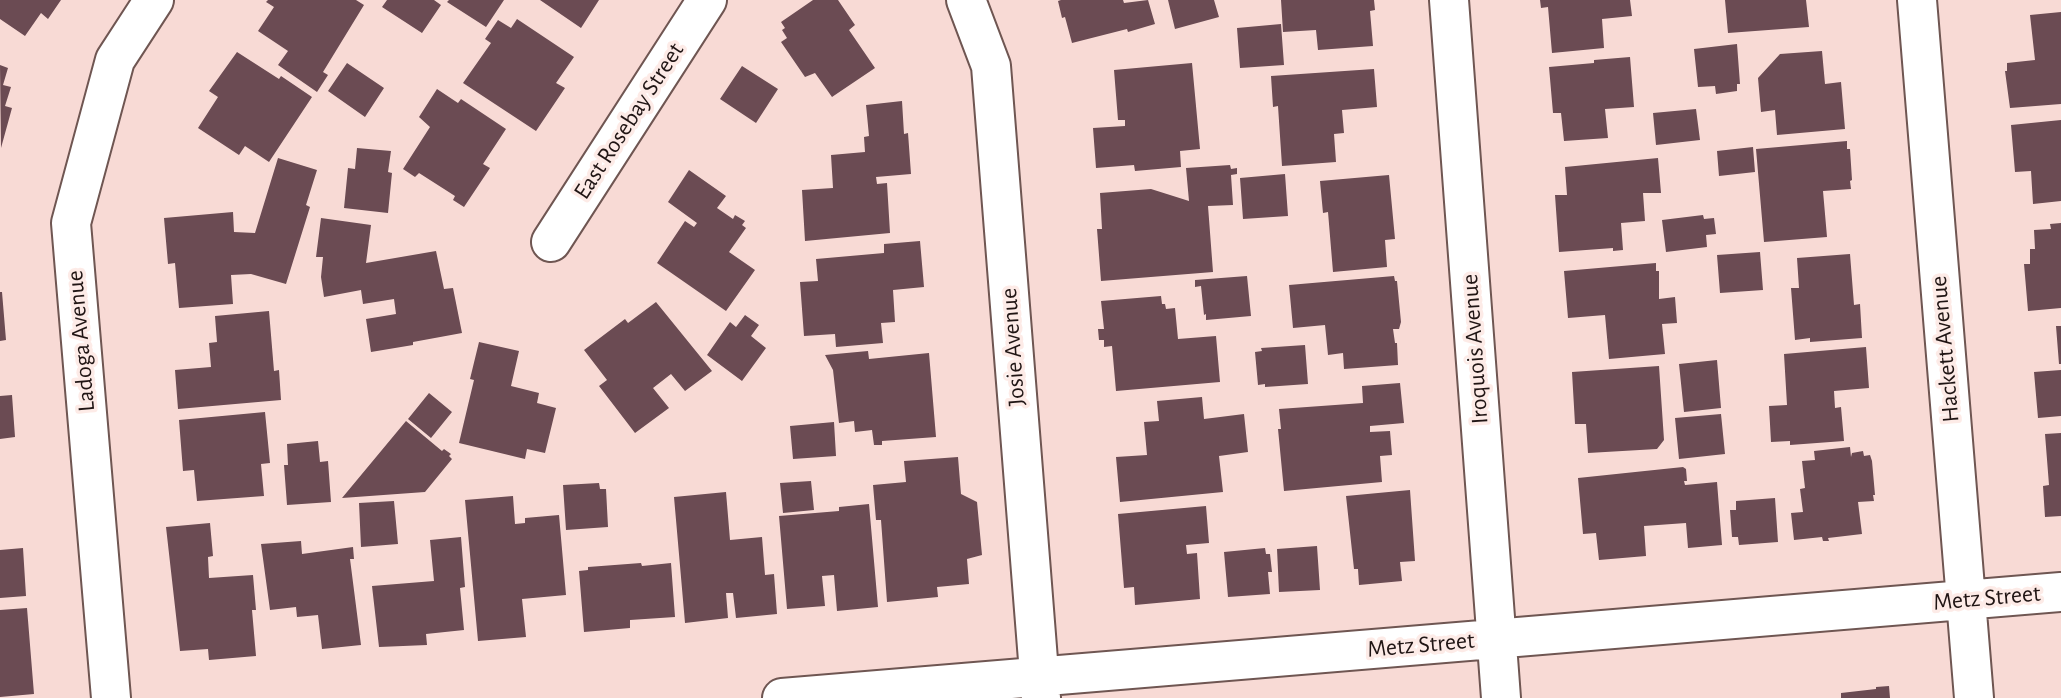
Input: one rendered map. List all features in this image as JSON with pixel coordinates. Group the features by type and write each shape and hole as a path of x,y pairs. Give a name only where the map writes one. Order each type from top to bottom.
{"street":[{"name":"Ladoga Avenue","path":"111,698 71,223 115,60 154,0"},
{"name":"East Rosebay Street","path":"551,242 708,0"},
{"name":"Josie Avenue","path":"966,0 991,66 1040,687"},
{"name":"Iroquois Avenue","path":"1449,0 1501,698"},
{"name":"Hackett Avenue","path":"1917,0 1974,698"},
{"name":"Metz Street","path":"782,698 1040,687 1496,639 2061,592"}],"building":[{"path":"0,0 61,0 48,19 41,13 25,36 0,19"},
{"path":"356,0 364,5 323,72 328,75 317,92 278,65 288,51 258,31 274,7 266,2"},
{"path":"387,0 434,0 441,5 422,33 382,7"},
{"path":"504,0 486,27 447,2"},
{"path":"540,0 599,0 581,28"},
{"path":"813,0 838,0 855,25 849,30 875,68 832,97 815,73 805,77 781,42 787,38 781,22"},
{"path":"1123,0 1124,3 1148,0 1155,24 1072,43 1065,17 1062,18 1058,1"},
{"path":"1168,0 1214,0 1219,17 1175,29"},
{"path":"1281,0 1374,0 1375,10 1370,11 1373,46 1318,50 1316,30 1283,32"},
{"path":"1540,0 1630,0 1632,16 1602,19 1604,48 1552,53 1548,7 1541,8"},
{"path":"1725,0 1806,0 1809,27 1728,33"},
{"path":"2061,12 2061,104 2010,108 2005,71 2007,63 2035,60 2030,15"},
{"path":"517,19 574,57 556,83 565,88 536,131 463,83 491,43 485,39 498,20 511,28"},
{"path":"1281,24 1284,65 1240,68 1237,28"},
{"path":"1737,44 1740,84 1737,84 1737,91 1716,94 1715,86 1698,87 1694,49"},
{"path":"1822,51 1825,84 1841,82 1845,129 1777,135 1775,110 1761,112 1758,78 1780,54"},
{"path":"237,52 312,97 269,162 245,146 239,155 198,128 218,97 209,91"},
{"path":"1630,57 1634,107 1605,109 1608,138 1564,141 1561,113 1553,113 1549,67"},
{"path":"347,63 384,88 365,117 328,91"},
{"path":"1192,63 1200,149 1180,151 1181,167 1135,171 1134,165 1096,168 1093,128 1125,126 1125,120 1118,120 1114,70"},
{"path":"0,65 8,68 3,85 11,87 5,106 12,108 1,148"},
{"path":"742,66 778,89 756,123 720,99"},
{"path":"1374,69 1377,107 1342,110 1344,133 1334,134 1336,162 1282,166 1278,106 1273,107 1271,76"},
{"path":"437,89 458,103 461,99 506,129 483,164 490,168 464,207 453,200 455,196 419,173 415,177 403,169 430,127 419,117"},
{"path":"902,101 911,174 876,177 877,184 887,183 890,233 805,241 802,190 833,188 831,155 865,152 864,137 869,136 866,105"},
{"path":"1696,109 1700,140 1656,145 1653,113"},
{"path":"2061,120 2061,201 2033,204 2031,171 2015,172 2011,125"},
{"path":"1847,141 1847,149 1850,149 1851,189 1823,191 1827,237 1764,242 1756,149"},
{"path":"1753,147 1755,172 1719,176 1717,151"},
{"path":"357,148 391,151 388,213 344,208 348,168 355,169"},
{"path":"278,158 317,170 306,205 310,207 286,284 251,274 231,275 233,304 179,308 175,263 168,264 164,218 233,212 234,232 255,233"},
{"path":"1658,158 1661,193 1643,193 1645,221 1621,223 1623,250 1613,251 1613,248 1559,252 1555,195 1567,195 1565,167"},
{"path":"1230,165 1231,169 1237,168 1237,174 1231,175 1233,205 1208,206 1213,272 1101,281 1097,229 1102,229 1100,193 1151,189 1189,201 1186,168"},
{"path":"689,170 726,196 717,208 733,219 735,215 745,221 742,225 746,228 729,252 755,270 726,311 657,263 685,221 694,227 697,223 668,202"},
{"path":"1285,174 1288,216 1243,219 1240,178"},
{"path":"1389,175 1395,239 1385,240 1387,267 1333,272 1328,212 1323,213 1320,181"},
{"path":"1703,215 1704,219 1714,218 1716,234 1706,235 1707,247 1666,252 1662,220"},
{"path":"321,218 371,225 366,263 436,251 444,289 453,288 462,333 371,352 366,319 396,314 394,299 363,304 361,290 324,297 321,277 323,257 316,257"},
{"path":"2061,223 2061,308 2028,311 2024,264 2030,264 2030,249 2035,249 2034,230 2051,229 2050,224"},
{"path":"920,241 924,287 893,290 895,322 881,323 883,343 836,347 835,334 804,336 800,282 818,281 816,259 884,253 884,244"},
{"path":"1760,252 1763,290 1720,293 1717,255"},
{"path":"1850,254 1854,305 1860,304 1862,338 1810,342 1810,338 1795,340 1791,288 1799,288 1797,258"},
{"path":"1656,263 1656,271 1659,271 1659,299 1675,297 1677,323 1662,324 1665,354 1609,359 1605,315 1568,318 1564,271"},
{"path":"1247,276 1251,316 1206,320 1201,286 1195,287 1195,280"},
{"path":"1394,276 1397,281 1401,322 1399,329 1393,329 1398,365 1344,369 1343,353 1328,355 1325,325 1293,328 1289,285"},
{"path":"0,292 6,340 0,341"},
{"path":"1161,296 1166,309 1175,308 1178,339 1216,336 1220,382 1116,391 1112,346 1104,347 1104,340 1099,340 1098,329 1104,329 1101,301"},
{"path":"656,302 712,371 685,391 671,374 653,388 669,408 635,433 599,386 607,380 584,350 625,319 628,323"},
{"path":"269,311 274,371 279,370 281,400 178,409 175,370 211,367 209,343 217,342 215,316"},
{"path":"745,315 759,325 751,336 766,348 742,381 707,355 730,322 736,327"},
{"path":"2056,326 2061,326 2061,364 2059,364"},
{"path":"479,342 519,351 511,386 539,393 537,403 556,408 545,453 527,449 525,459 459,443 474,380 470,379"},
{"path":"1305,345 1308,384 1265,387 1265,384 1258,385 1255,352 1262,351 1261,348"},
{"path":"1866,347 1869,388 1834,391 1835,408 1841,407 1844,441 1790,445 1790,441 1771,442 1769,406 1787,405 1784,354"},
{"path":"868,351 869,359 929,353 936,437 882,441 882,445 874,445 872,430 855,432 854,421 839,423 833,370 825,355"},
{"path":"1717,360 1721,408 1684,412 1679,364"},
{"path":"1659,366 1664,440 1657,449 1588,453 1586,424 1575,424 1572,372"},
{"path":"2061,370 2061,416 2038,418 2034,372"},
{"path":"1400,383 1404,423 1370,426 1370,432 1390,431 1392,455 1380,456 1382,482 1284,491 1278,429 1281,429 1279,409 1363,403 1362,386"},
{"path":"429,393 452,412 431,438 408,419"},
{"path":"12,395 15,437 0,439 0,396"},
{"path":"1202,397 1204,419 1244,414 1248,452 1219,456 1223,492 1120,502 1116,457 1147,455 1144,422 1159,421 1157,401"},
{"path":"265,412 270,463 261,464 264,496 197,501 194,470 183,471 179,420"},
{"path":"1721,414 1725,454 1679,459 1675,418"},
{"path":"406,421 442,451 444,449 451,454 449,456 452,459 425,492 342,498"},
{"path":"834,422 836,456 793,459 790,426"},
{"path":"2061,433 2061,516 2045,517 2043,486 2049,485 2045,434"},
{"path":"318,441 320,462 328,461 331,502 287,505 284,465 288,465 287,444"},
{"path":"1850,447 1851,457 1852,453 1863,451 1864,456 1870,455 1872,461 1874,501 1858,502 1862,534 1828,538 1829,541 1823,541 1822,537 1794,540 1791,513 1803,512 1800,489 1805,488 1802,461 1815,460 1814,451"},
{"path":"958,457 961,494 977,502 982,555 967,559 969,584 937,587 938,597 887,602 881,520 876,520 873,485 906,482 904,461"},
{"path":"1683,467 1686,469 1685,485 1717,482 1722,545 1688,548 1686,523 1644,526 1646,556 1599,560 1596,533 1583,534 1578,478"},
{"path":"811,481 814,510 783,513 780,483"},
{"path":"599,483 600,489 606,489 608,527 566,530 563,485"},
{"path":"1410,490 1415,561 1400,562 1402,581 1359,585 1358,569 1354,569 1346,496"},
{"path":"726,492 730,540 762,537 765,575 774,574 777,614 736,618 733,593 726,593 728,618 685,623 674,497"},
{"path":"513,496 515,524 525,523 525,518 559,515 566,595 522,599 526,637 478,641 465,500"},
{"path":"1775,498 1778,542 1739,545 1738,537 1732,537 1730,510 1736,510 1736,501"},
{"path":"394,501 398,544 361,547 359,503"},
{"path":"869,504 878,607 837,611 834,575 822,576 825,606 787,609 779,516 839,511 839,507"},
{"path":"1206,506 1209,543 1186,545 1187,554 1197,553 1200,599 1135,605 1134,587 1124,588 1118,514"},
{"path":"210,523 213,556 208,557 209,578 253,575 256,610 252,610 256,656 209,660 208,649 180,651 166,527"},
{"path":"461,537 465,587 460,588 464,630 426,634 427,645 379,647 372,586 434,581 430,540"},
{"path":"301,541 302,554 353,547 354,559 350,559 361,645 322,649 318,615 297,617 296,607 270,610 261,544"},
{"path":"1317,546 1320,590 1279,592 1277,549"},
{"path":"23,548 26,596 0,598 0,550"},
{"path":"1265,548 1266,554 1270,554 1272,572 1268,572 1270,594 1228,597 1224,552"},
{"path":"641,563 642,566 671,563 675,617 630,620 630,628 584,632 579,571 588,570 588,567"},
{"path":"27,608 34,694 0,697 0,610"},
{"path":"1889,686 1890,698 1841,698 1841,693"}]}
